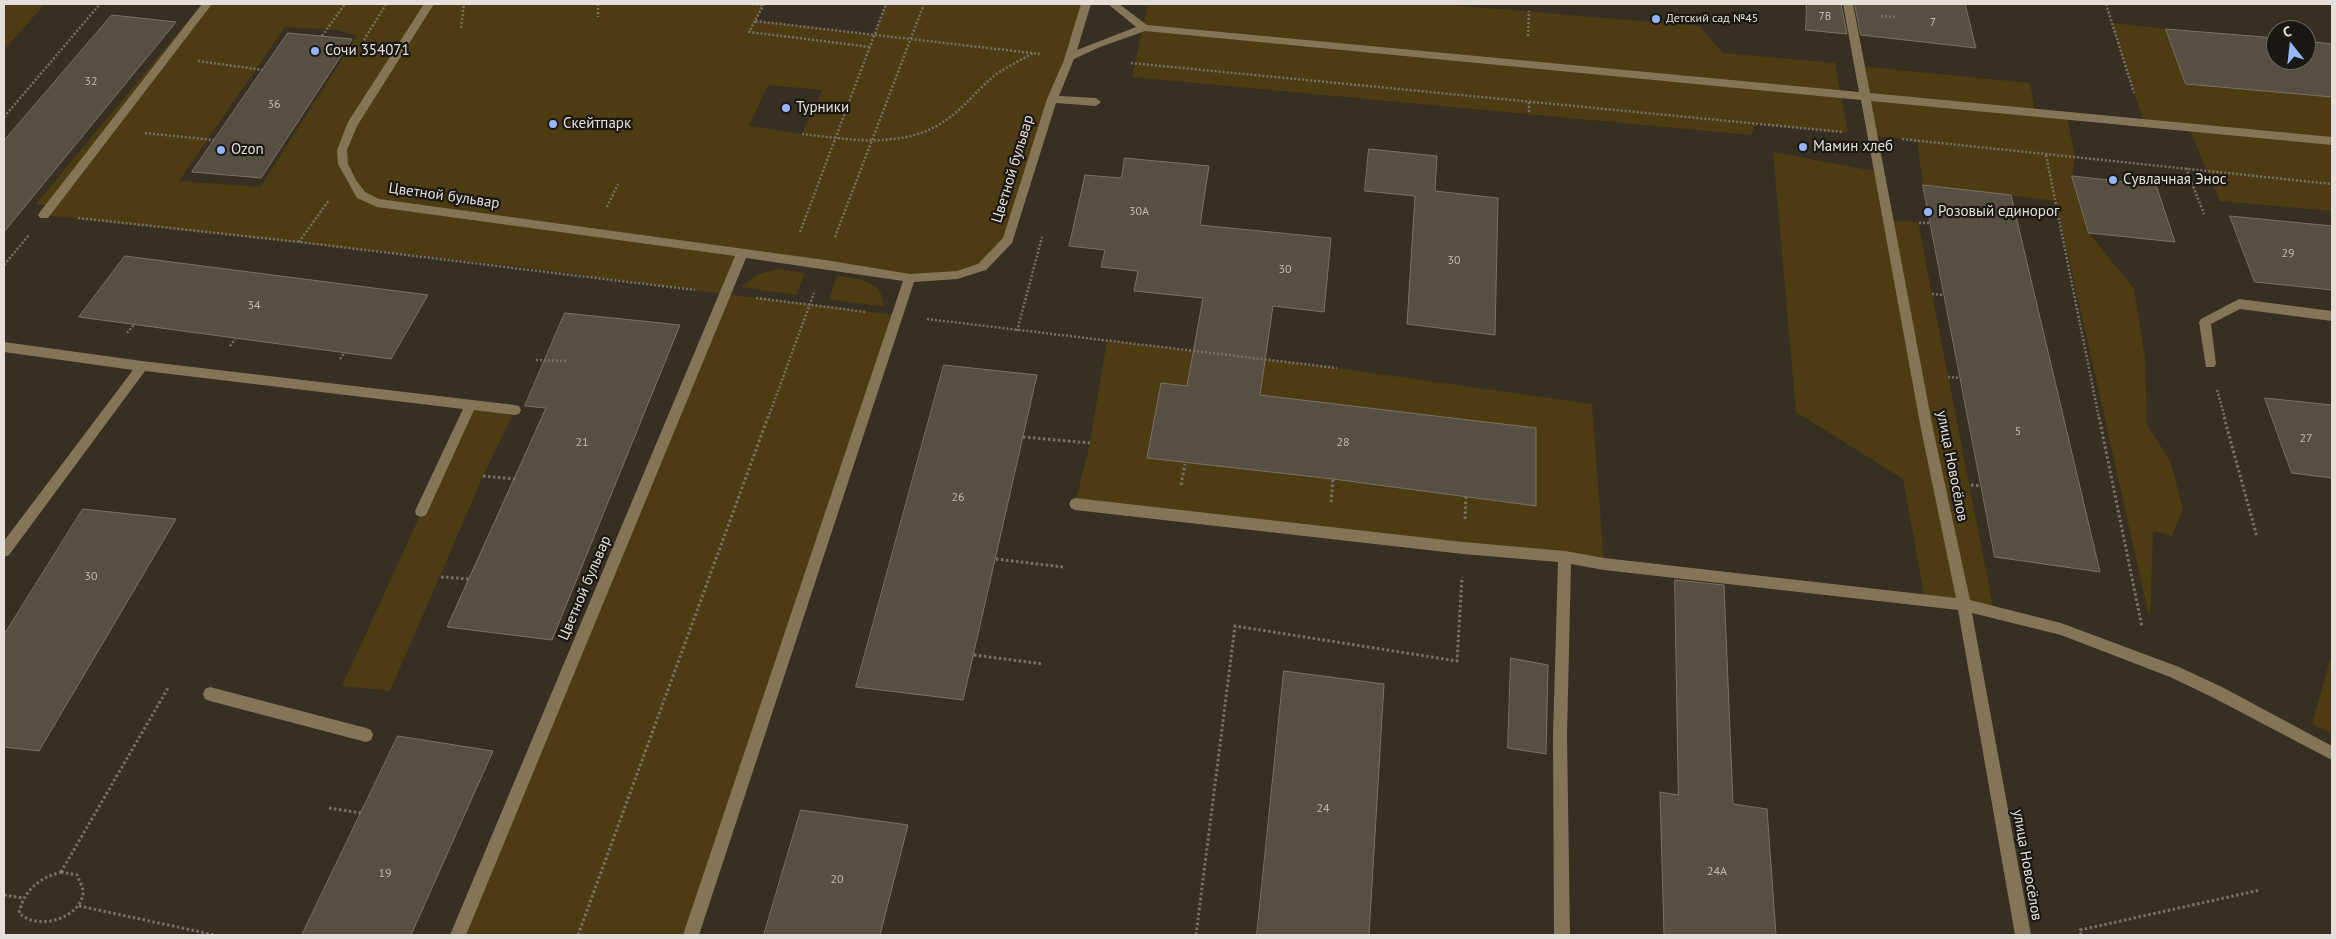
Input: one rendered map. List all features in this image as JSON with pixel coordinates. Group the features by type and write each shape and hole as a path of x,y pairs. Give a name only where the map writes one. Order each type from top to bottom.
{"street":[{"path":"44,215 109,129 168,57 207,4"},
{"name":"Цветной бульвар","path":"429,4 352,125 342,150 343,164 361,195 377,203 825,264 910,278 957,275 982,267 1008,240 1052,99 1086,4"},
{"path":"1113,4 1144,28"},
{"name":"улица Новосёлов","path":"1848,4 1927,430 1964,605 2023,935"},
{"path":"1068,58 1096,45 1144,28 2332,141"},
{"path":"1052,99 1096,102"},
{"name":"Цветной бульвар","path":"458,935 742,253"},
{"path":"691,935 910,278"},
{"path":"2210,364 2205,322 2239,304 2332,316"},
{"path":"4,347 142,366 515,410"},
{"path":"4,551 142,366"},
{"path":"420,511 470,406"},
{"path":"1075,504 1463,548 1565,557 1604,564 1964,605 2061,629 2150,663 2217,692 2332,754"},
{"path":"1562,935 1560,735 1565,557"},
{"path":"210,694 366,735"}],"path":[{"path":"4,117 100,4"},
{"path":"322,36 345,4"},
{"path":"364,40 386,4"},
{"path":"461,28 464,4"},
{"path":"598,4 598,17"},
{"path":"752,4 764,4 749,32 870,47"},
{"path":"799,234 886,4"},
{"path":"835,238 924,4"},
{"path":"2106,4 2134,93"},
{"path":"1528,11 1528,36"},
{"path":"755,21 1068,58"},
{"path":"802,134 873,142 893,140 937,126 957,112 994,76 1034,53"},
{"path":"168,57 263,70"},
{"path":"1126,62 1872,135 2332,184"},
{"path":"1529,102 1529,114"},
{"path":"109,129 214,140"},
{"path":"2046,155 2150,663"},
{"path":"2186,168 2204,214"},
{"path":"299,242 348,174"},
{"path":"4,265 44,215 299,242 809,305 578,935"},
{"path":"1017,331 1337,368"},
{"path":"536,360 567,361"},
{"path":"2210,364 2257,537"},
{"path":"1023,437 1090,443"},
{"path":"483,476 516,479"},
{"path":"1196,935 1235,626 1457,661 1463,548"},
{"path":"996,559 1063,567"},
{"path":"441,577 468,579"},
{"path":"974,655 1043,664"},
{"path":"60,872 168,688"},
{"path":"328,808 361,813"},
{"path":"20,922 18,917 23,898 38,882 60,872 77,875 83,884 84,892 79,906 64,922"},
{"path":"2081,935 2080,930 2260,890"},
{"path":"4,894 23,898"},
{"path":"79,906 215,935"}],"shaded area":[{"path":"4,4 45,4 4,50"},
{"path":"202,4 764,4 756,21 874,35 886,4 1086,4 1008,240 982,267 957,275 910,278 742,253 725,294 523,267 44,215 51,206 36,204","holes":["285,27 337,30 357,36 260,187 179,181","768,85 822,90 802,134 749,126"]},
{"path":"1148,4 1439,4 1699,26 1723,53 1835,63 1848,133 1756,124 1751,135 1132,77"},
{"path":"2112,23 2166,29 2187,84 2332,97 2332,211 2220,201 2189,128 2144,123"},
{"path":"1859,66 2030,83 2035,113 2067,116 2075,158 2072,176 2089,233 2134,289 2145,358 2147,424 2171,463 2183,509 2172,536 2153,531 2150,620 2056,201 1923,185 1917,141 1872,135"},
{"path":"1773,152 1879,172 1888,221 1918,222 1994,612 1925,600 1903,479 1796,412"},
{"path":"777,269 805,273 796,295 741,287 758,274"},
{"path":"837,276 868,282 879,291 883,298 884,307 829,299"},
{"path":"725,294 896,315 691,935 458,935"},
{"path":"1107,341 1337,368 1592,404 1604,564 1075,504 1090,443"},
{"path":"470,406 515,410 483,476 390,691 342,686"},
{"path":"2332,653 2332,734 2312,724"}],"building":[{"path":"1807,4 1841,4 1847,34 1806,30"},
{"path":"1855,4 1965,4 1976,48 1861,35"},
{"path":"112,15 176,22 4,232 4,141"},
{"path":"2166,29 2266,37 2266,70 2316,70 2316,42 2332,44 2332,97 2186,84"},
{"path":"288,33 352,39 261,178 192,172"},
{"path":"1369,149 1437,156 1435,191 1498,198 1495,335 1407,324 1415,196 1365,191"},
{"path":"1125,158 1209,166 1200,225 1331,238 1324,312 1273,306 1260,395 1536,428 1536,506 1333,479 1147,458 1161,383 1187,386 1203,298 1134,291 1138,271 1101,267 1105,250 1069,246 1085,175 1121,178"},
{"path":"2072,176 2156,185 2175,242 2089,233"},
{"path":"1923,185 2011,195 2100,572 1995,557"},
{"path":"2230,216 2332,226 2332,290 2255,282"},
{"path":"125,256 428,295 391,359 79,317"},
{"path":"565,313 680,325 552,640 447,627 546,408 525,406"},
{"path":"944,365 1037,375 963,700 856,687"},
{"path":"2265,398 2332,405 2332,478 2292,473"},
{"path":"83,509 176,519 39,751 4,747 4,635"},
{"path":"1675,580 1724,585 1733,804 1767,809 1776,935 1664,935 1660,792 1678,795"},
{"path":"1511,658 1548,665 1546,754 1508,748"},
{"path":"1284,671 1384,684 1369,935 1257,935"},
{"path":"398,736 493,751 411,935 302,935"},
{"path":"801,810 908,825 880,935 764,935"}],"place":[{"name":"Детский сад №45","path":"1656,19"},
{"name":"Сочи 354071","path":"315,51"},
{"name":"Турники","path":"786,108"},
{"name":"Скейтпарк","path":"553,124"},
{"name":"Мамин хлеб","path":"1803,147"},
{"name":"Ozon","path":"221,150"},
{"name":"Сувлачная Энос","path":"2113,180"},
{"name":"Розовый единорог","path":"1928,212"}]}
